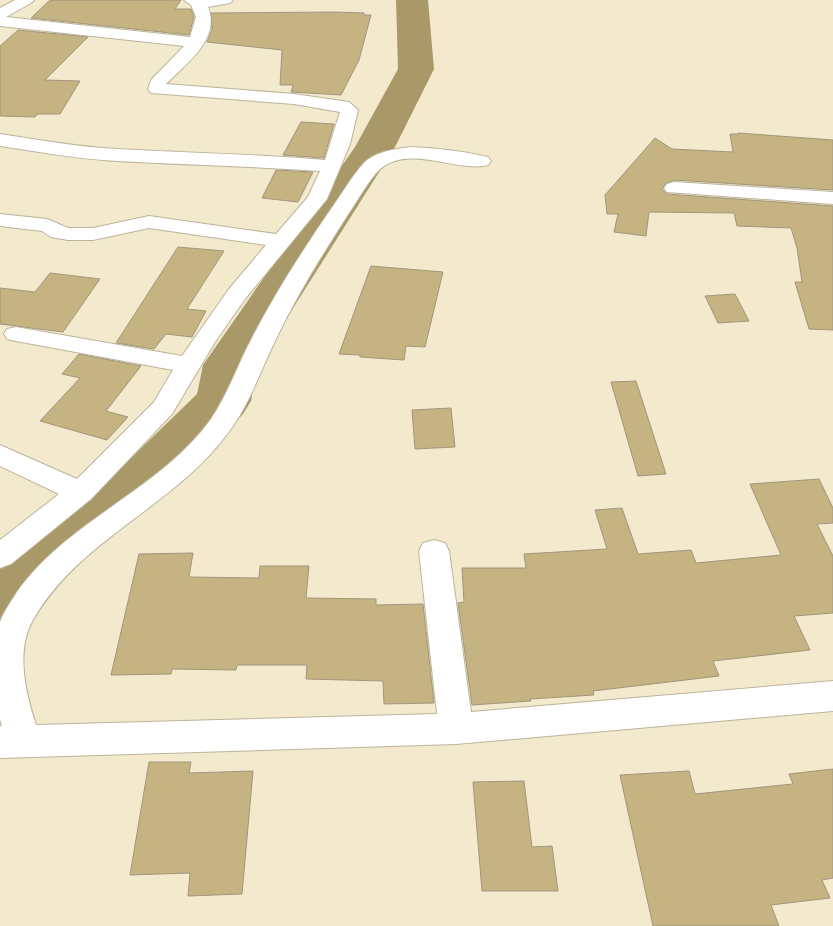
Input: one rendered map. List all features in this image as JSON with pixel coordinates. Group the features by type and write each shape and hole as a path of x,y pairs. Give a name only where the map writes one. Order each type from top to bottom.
{"street":[{"path":"0,14 26,0"},
{"path":"195,1 212,3 225,0"},
{"path":"0,556 81,492 163,408 204,340 231,302 317,199 325,184 347,120 349,110 343,106 294,99 158,89 158,84 197,43 204,17 195,1"},
{"path":"0,20 197,43"},
{"path":"0,140 117,154 243,158 331,166"},
{"path":"481,161 403,153 383,158 372,166 315,249 270,327 250,371 219,426 197,452 171,476 62,563 41,583 16,619 7,644 4,666 9,701 10,742 456,729 833,696"},
{"path":"674,188 833,198"},
{"path":"0,220 47,225 59,232 68,234 93,234 138,223 154,222 280,241"},
{"path":"16,334 190,365"},
{"path":"0,455 81,492"},
{"path":"434,551 456,729"}],"building":[{"path":"50,0 181,0 175,9 191,9 194,17 189,35 31,18"},
{"path":"335,12 371,15 359,60 341,95 291,92 293,85 280,85 282,50 207,42 212,30 211,13"},
{"path":"18,30 88,37 45,80 80,81 60,114 38,114 35,117 0,116 0,46"},
{"path":"301,122 334,124 324,158 283,155"},
{"path":"730,134 833,140 833,190 674,180 666,183 662,189 667,194 833,206 833,330 809,329 795,282 802,282 797,248 791,228 737,226 734,213 649,212 646,236 614,232 618,214 607,214 605,195 655,138 672,149 733,152"},
{"path":"276,170 313,172 298,202 262,198"},
{"path":"178,247 224,251 187,309 206,311 192,337 166,334 154,349 116,343"},
{"path":"371,266 443,272 425,347 406,346 404,360 339,354"},
{"path":"50,273 100,279 63,332 0,324 0,288 35,292"},
{"path":"735,294 749,321 718,323 705,296"},
{"path":"79,354 141,366 106,411 128,417 107,440 40,421 80,378 62,374"},
{"path":"636,381 666,474 638,476 611,382"},
{"path":"451,408 455,447 415,449 412,410"},
{"path":"819,479 833,508 833,523 817,524 833,556 833,613 794,616 810,650 713,661 719,676 593,691 594,695 472,705 458,603 464,602 462,568 526,568 524,554 607,549 595,510 622,508 638,554 691,550 696,563 781,555 750,484"},
{"path":"193,553 189,577 259,578 260,566 309,566 306,598 376,599 376,605 423,604 434,703 384,704 383,681 306,679 307,665 237,665 236,670 172,669 171,674 111,675 139,554"},
{"path":"149,762 191,762 189,773 253,771 242,894 188,896 190,873 130,875"},
{"path":"833,769 833,878 822,880 830,898 771,905 779,926 653,926 620,775 689,771 695,794 793,784 789,774"},
{"path":"524,781 532,847 552,846 558,891 482,891 473,782"}],"waterway":[{"path":"0,611 61,537 151,474 223,401 230,365 375,147 416,69 412,0"}]}
